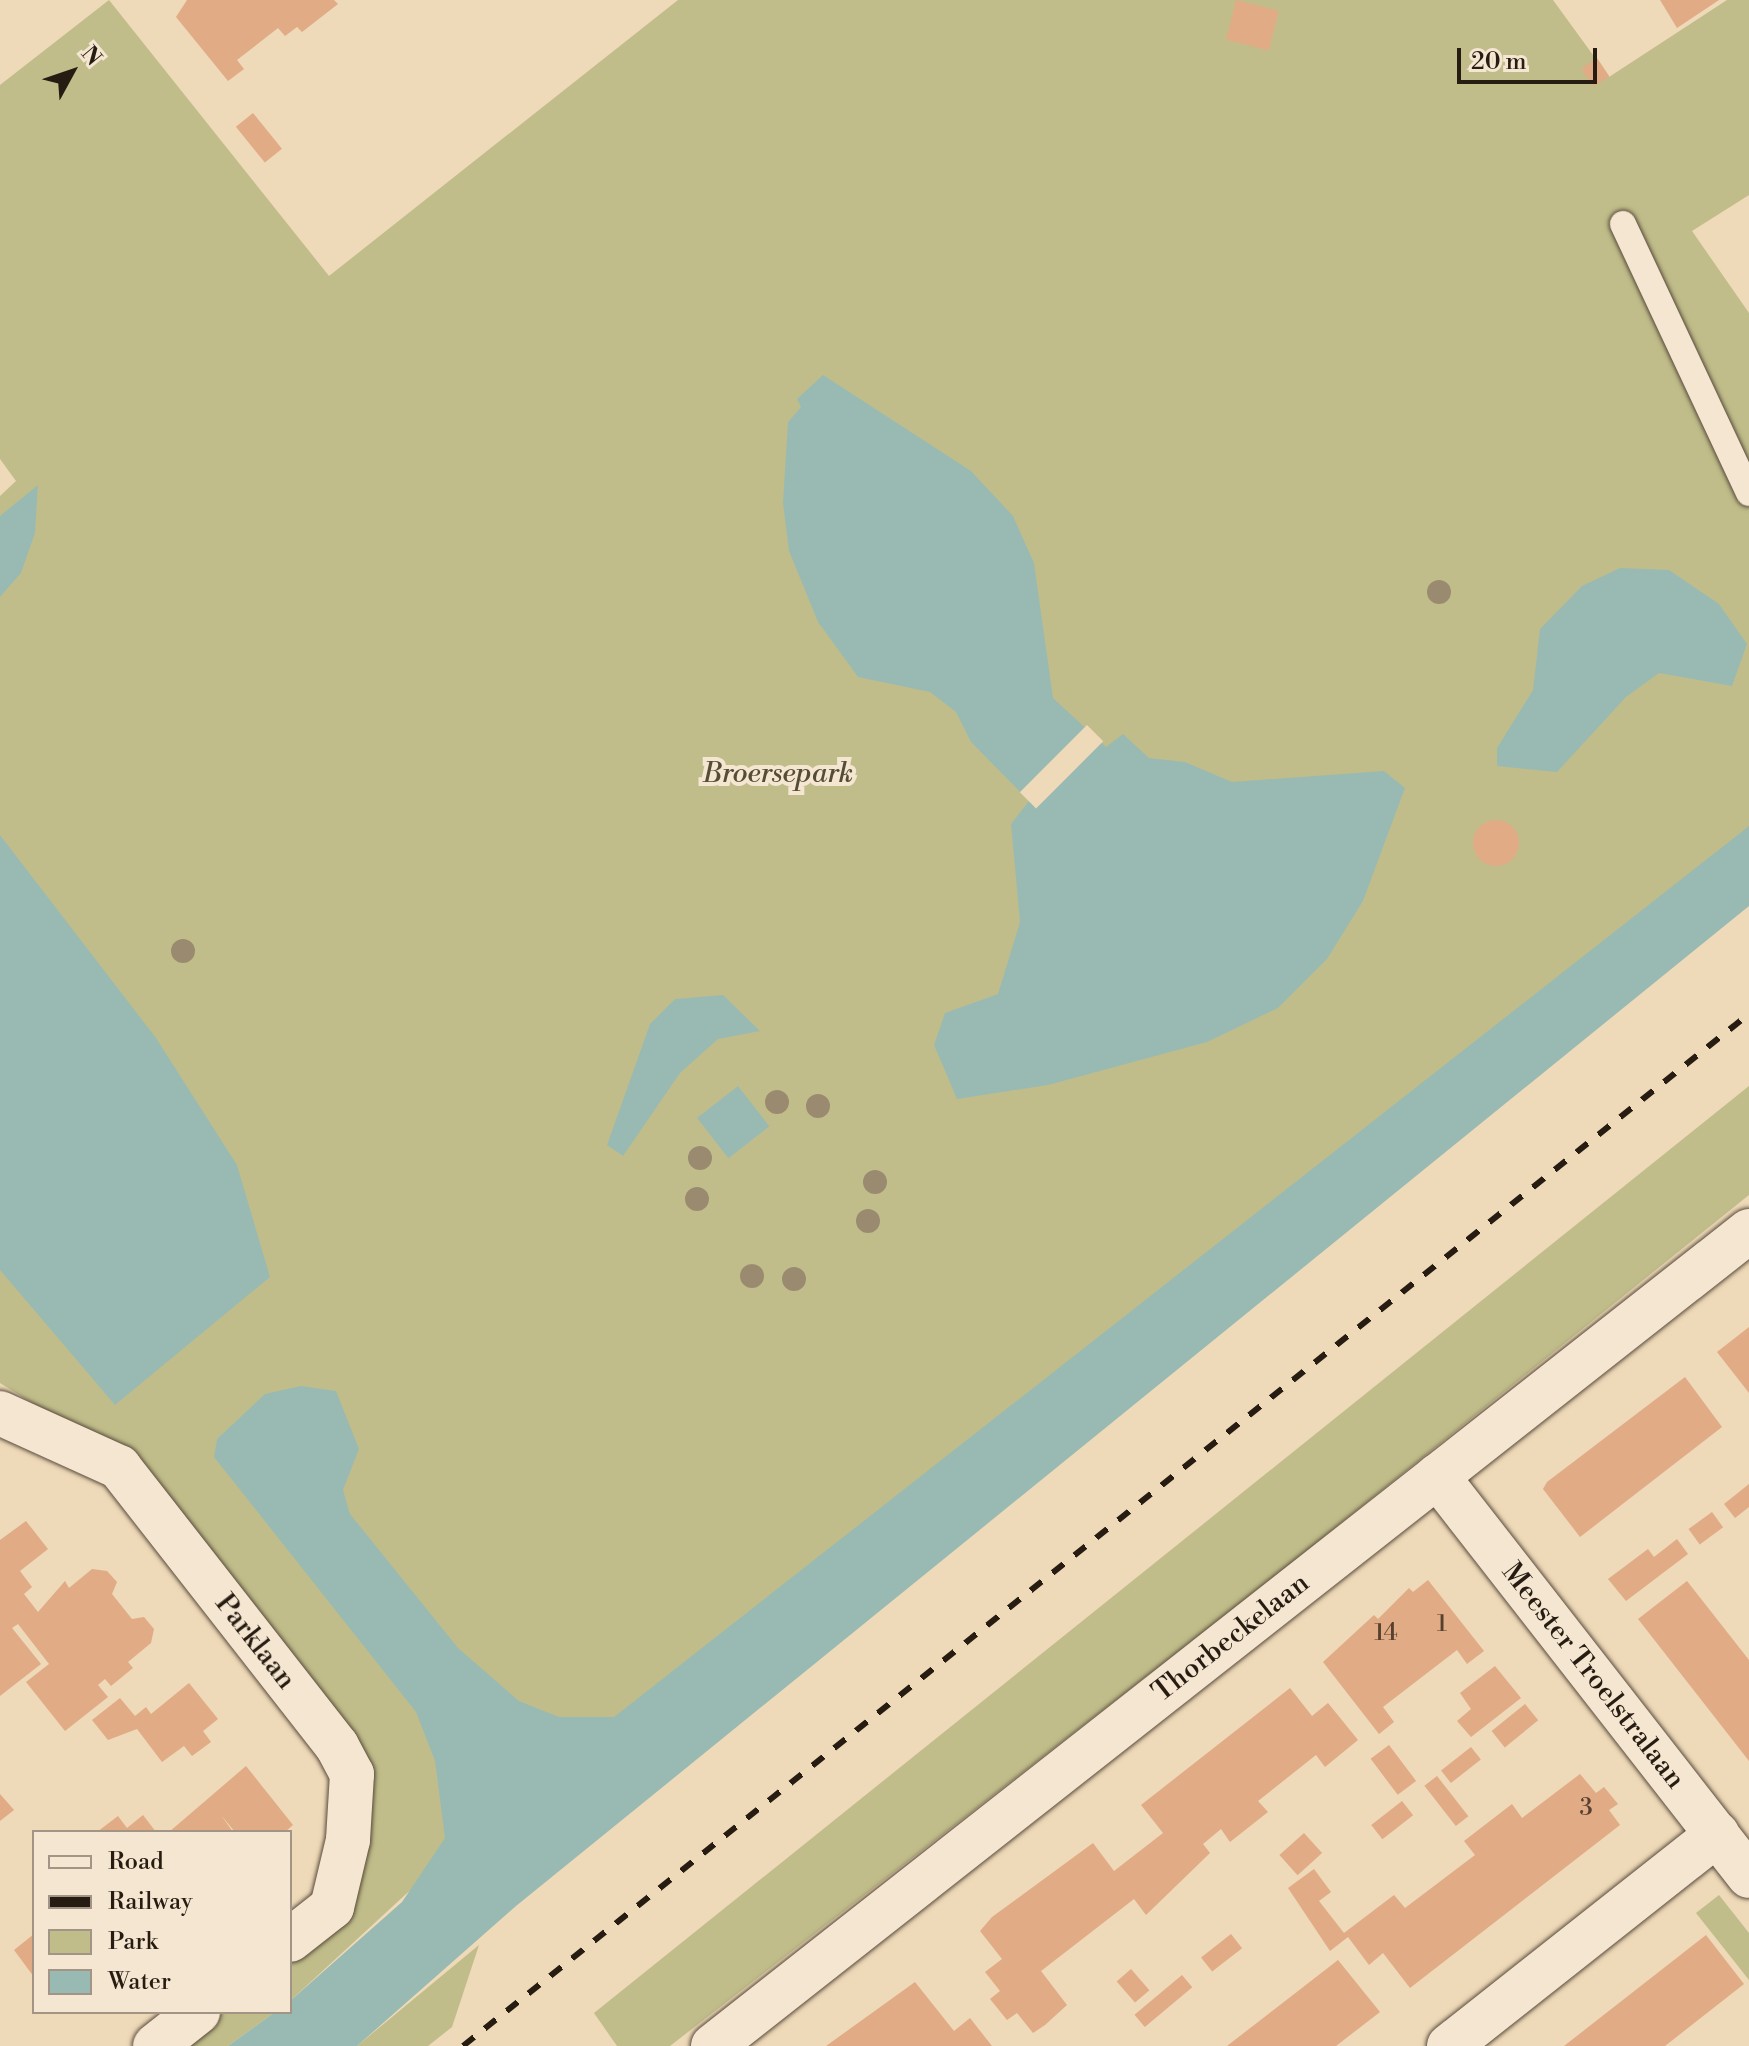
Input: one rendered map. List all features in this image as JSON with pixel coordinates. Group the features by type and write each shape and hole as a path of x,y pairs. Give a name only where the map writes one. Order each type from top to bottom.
{"street":[{"name":"Thorbeckelaan","path":"713,2046 1749,1231"},
{"name":"Parklaan","path":"0,1413 119,1467 337,1746 352,1774 348,1840 332,1907 292,1938"},
{"name":"Meester Troelstralaan","path":"1437,1476 1749,1876"},
{"path":"1449,2046 1717,1834"},
{"path":"155,2046 195,2014"}],"lane":[{"path":"1623,224 1749,493"}],"green space":[{"name":"Broersepark","path":"109,0 329,276 678,0 1553,0 1609,77 1727,0 1749,0 1749,195 1692,231 1749,313 1749,848 418,1883 292,1999 292,1951 372,1774 45,1411 0,1383 0,496 16,481 0,459 0,85"},
{"path":"1749,1086 1749,1195 1264,1585 670,2046 617,2046 594,2013"},
{"path":"1719,1895 1749,1933 1749,1980 1696,1913"},
{"path":"479,1945 452,2027 428,2046 357,2046"},
{"path":"215,2014 272,2014 228,2046 175,2046"}],"water":[{"path":"823,375 971,471 1013,516 1034,563 1053,698 1106,747 1123,734 1149,758 1185,762 1232,782 1384,771 1405,788 1363,901 1327,959 1278,1008 1207,1042 1048,1085 957,1099 934,1045 945,1013 998,994 1020,922 1011,824 1029,801 971,742 956,712 930,692 858,677 818,622 789,551 783,503 788,422 801,407 797,399"},
{"path":"38,485 35,533 21,573 0,597 0,516"},
{"path":"1620,568 1669,570 1719,604 1747,644 1732,686 1659,673 1626,697 1557,772 1497,766 1497,748 1533,690 1540,629 1582,586"},
{"path":"1749,826 1749,906 516,1906 357,2046 228,2046 272,2014 292,2014 292,1999 402,1902 445,1838 435,1761 416,1712 214,1457 217,1439 265,1394 301,1386 336,1391 359,1449 343,1490 350,1514 458,1648 519,1701 559,1717 614,1717"},
{"path":"0,835 156,1038 237,1165 270,1277 115,1405 0,1270"},
{"path":"723,995 760,1031 718,1039 680,1073 623,1156 607,1145 650,1024 675,999"},
{"path":"738,1086 769,1126 728,1158 697,1118"}],"pier":[{"path":"1087,725 1103,741 1036,808 1020,792"}],"building":[{"path":"187,0 334,0 338,4 302,32 297,27 285,36 278,28 237,60 244,69 228,81 176,17"},
{"path":"1236,0 1279,11 1269,50 1226,40"},
{"path":"1660,0 1719,0 1677,28"},
{"path":"1597,58 1609,76 1594,87 1581,69"},
{"path":"253,113 282,149 265,163 236,127"},
{"path":"1496,820 1512,827 1519,843 1512,859 1496,866 1480,859 1473,843 1480,827"},
{"path":"1749,1327 1749,1393 1717,1352"},
{"path":"1685,1377 1722,1427 1580,1537 1543,1489 1547,1482"},
{"path":"1749,1484 1749,1507 1735,1518 1724,1504"},
{"path":"1712,1512 1723,1527 1700,1544 1689,1529"},
{"path":"26,1521 48,1549 20,1571 32,1587 24,1594 38,1612 65,1581 69,1588 92,1569 107,1571 117,1582 112,1594 132,1619 144,1617 154,1629 151,1643 128,1662 133,1668 111,1686 105,1679 98,1685 108,1697 65,1731 26,1682 49,1664 18,1624 12,1628 41,1664 0,1696 0,1540"},
{"path":"1677,1539 1688,1554 1626,1601 1608,1579 1648,1549 1654,1557"},
{"path":"1428,1580 1484,1651 1467,1664 1457,1650 1383,1707 1394,1722 1379,1734 1323,1662 1374,1615 1378,1619 1409,1588 1413,1592"},
{"path":"1687,1581 1749,1660 1749,1761 1638,1619"},
{"path":"1495,1666 1521,1698 1471,1737 1457,1721 1471,1709 1460,1693"},
{"path":"189,1683 218,1719 203,1731 211,1742 192,1756 184,1746 162,1762 137,1729 108,1740 92,1720 120,1698 135,1716 146,1707 151,1714"},
{"path":"1290,1688 1312,1716 1328,1703 1358,1740 1325,1767 1316,1755 1258,1801 1268,1812 1230,1842 1221,1829 1203,1844 1210,1853 1146,1915 1134,1899 1041,1971 1067,2005 1045,2025 1033,2033 1017,2013 1007,2020 990,1999 1000,1991 985,1972 1002,1959 980,1931 992,1917 1093,1843 1114,1871 1163,1833 1141,1805"},
{"path":"1525,1704 1538,1720 1505,1747 1492,1731"},
{"path":"1389,1745 1416,1781 1398,1795 1371,1759"},
{"path":"1471,1747 1481,1760 1451,1783 1441,1770"},
{"path":"246,1766 293,1825 287,1830 233,1830 221,1815 232,1830 171,1830"},
{"path":"1580,1774 1596,1793 1604,1787 1618,1804 1609,1810 1620,1825 1410,1988 1383,1953 1369,1965 1348,1937 1330,1951 1288,1888 1314,1869 1331,1892 1319,1901 1344,1933 1394,1895 1405,1908 1475,1855 1464,1841 1512,1804 1522,1818"},
{"path":"1437,1776 1468,1816 1456,1826 1424,1786"},
{"path":"0,1794 14,1810 0,1821"},
{"path":"1402,1801 1413,1815 1382,1839 1371,1825"},
{"path":"143,1815 154,1830 100,1830 118,1816 127,1828"},
{"path":"1304,1833 1322,1853 1298,1875 1279,1855"},
{"path":"1231,1934 1242,1948 1212,1972 1201,1957"},
{"path":"1706,1935 1744,1984 1665,2046 1564,2046"},
{"path":"32,1936 32,1974 14,1950"},
{"path":"1338,1960 1380,2012 1336,2046 1227,2046"},
{"path":"1131,1969 1149,1990 1135,2003 1117,1981"},
{"path":"1182,1975 1192,1987 1145,2027 1135,2015"},
{"path":"915,1982 954,2031 970,2018 992,2046 826,2046"}],"railway":[{"path":"463,2046 1749,1014"}]}
